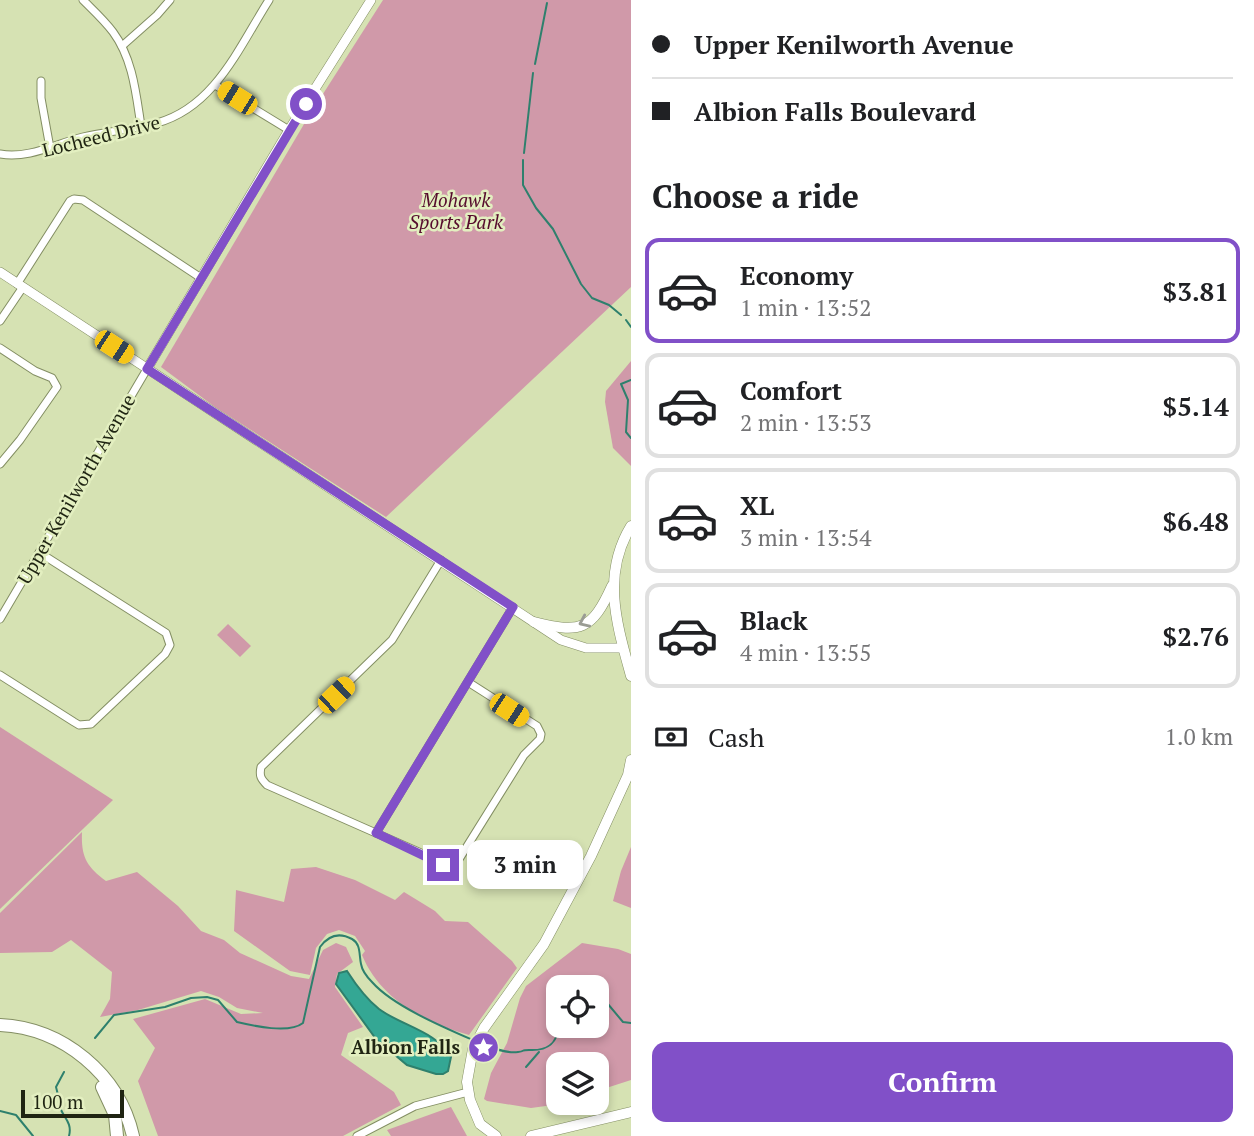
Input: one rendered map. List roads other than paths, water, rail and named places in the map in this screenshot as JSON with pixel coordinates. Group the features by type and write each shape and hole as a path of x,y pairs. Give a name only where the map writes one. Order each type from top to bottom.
{"highway":[{"path":"0,1025 42,1032 75,1051 97,1069 115,1092 129,1119 133,1136"},
{"path":"0,1033 24,1036 48,1044 67,1054 86,1070 101,1086 112,1106 117,1123 117,1136"}],"main road":[{"path":"534,622 562,627 583,625 601,611 613,582 618,555 631,526"},
{"path":"613,582 614,605 631,676"},
{"path":"496,1136 480,1124 468,1092 469,1064 473,1049 484,1028 550,932 591,856 628,775 631,760"},
{"path":"531,1136 631,1112"}],"street":[{"path":"83,0 104,21 122,46 129,63 142,126"},
{"path":"122,46 170,0"},
{"name":"Locheed Drive","path":"0,154 21,155 82,138 154,124 179,115 202,99 215,85 269,0"},
{"name":"Upper Kenilworth Avenue","path":"0,619 289,130 372,0"},
{"path":"41,82 41,98 50,148"},
{"path":"215,85 289,130"},
{"path":"0,321 70,201 74,199 83,200 201,278"},
{"path":"0,272 561,640 575,646 624,648"},
{"path":"0,348 35,371 52,378 57,387 0,464"},
{"path":"0,675 79,725 91,724 165,654 170,645 166,633 40,552"},
{"path":"441,560 392,640 261,768 259,775 267,785 443,865 456,864 524,755 540,739 541,734 537,726 468,682"},
{"path":"376,833 513,607"},
{"path":"357,1136 415,1106 468,1092"}],"water":[{"path":"347,971 361,991 379,1009 428,1035 445,1048 451,1057 448,1071 436,1074 407,1065 376,1039 336,984 339,973"}],"waterway":[{"path":"535,64 547,3"},
{"path":"524,153 533,73"},
{"path":"523,160 523,185 536,208 553,229 581,284 592,298 609,305 621,315"},
{"path":"626,320 631,327"},
{"path":"631,380 621,384 628,400 626,432 631,438"},
{"path":"95,1038 114,1015 207,997 218,1000 237,1022 271,1028 297,1026 303,1023 320,947 330,938 338,936 352,939 357,944 364,971 381,991 420,1016 475,1041"},
{"path":"609,1005 623,1022 631,1023"},
{"path":"480,1043 498,1050 518,1052 545,1048 556,1038"},
{"path":"526,1067 539,1052"},
{"path":"64,1072 56,1087 60,1108 68,1122 69,1136"},
{"path":"0,1111 16,1115 33,1136"}],"place":[{"name":"Albion Falls","path":"483,1047"}],"park label":[{"name":"Mohawk Sports Park","path":"456,211"}]}
